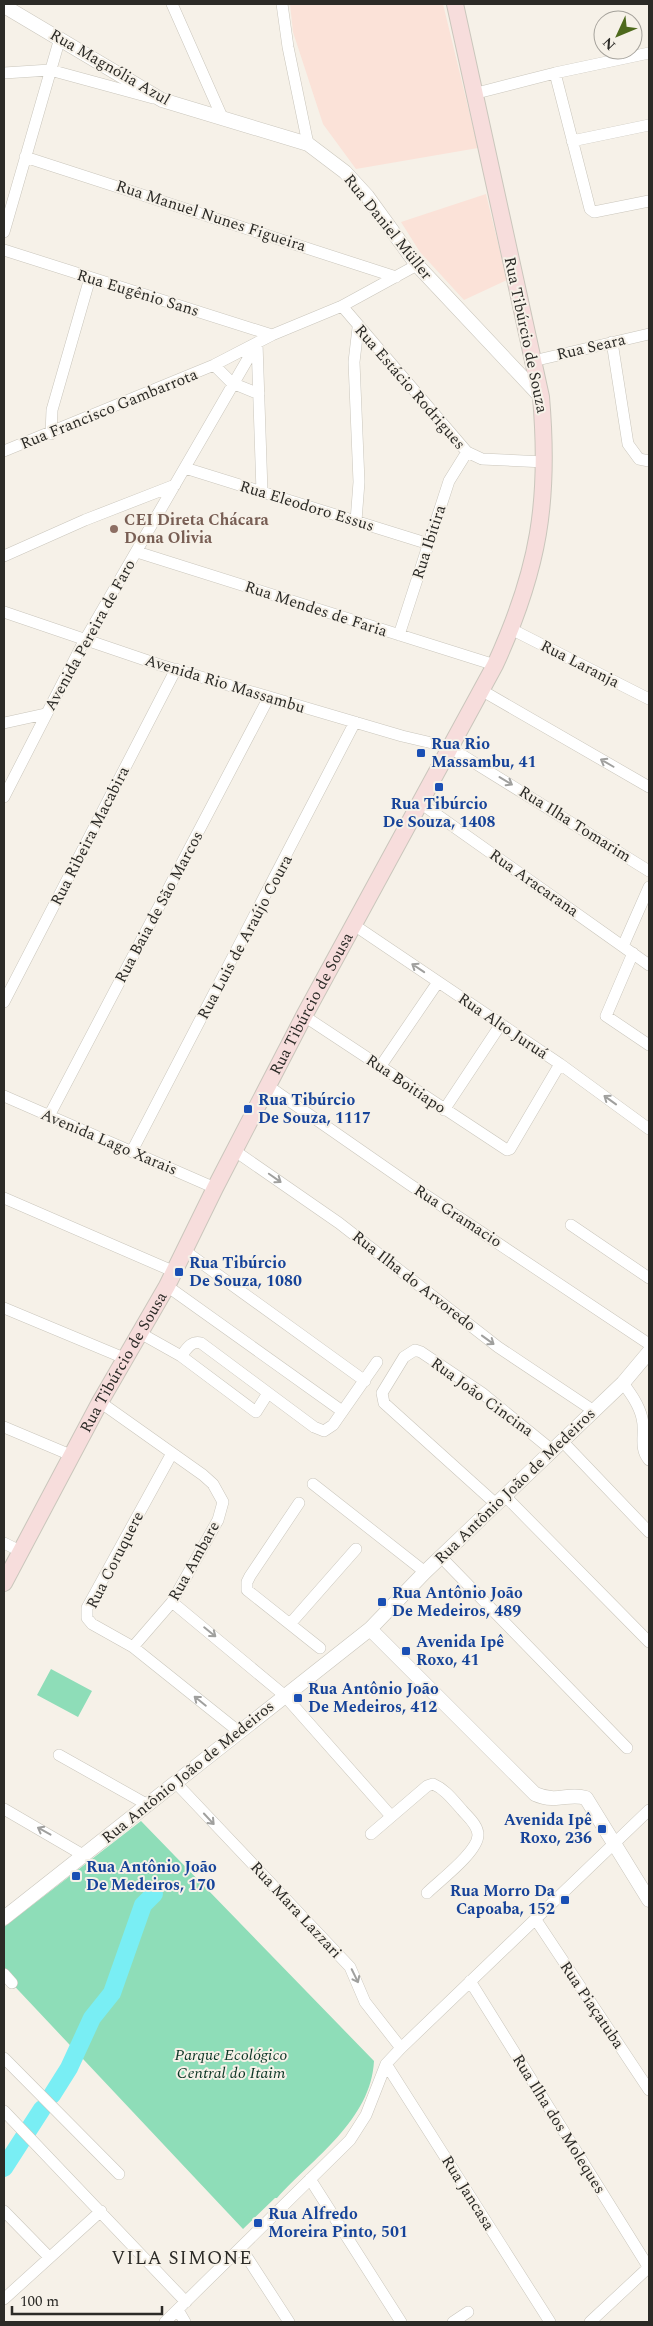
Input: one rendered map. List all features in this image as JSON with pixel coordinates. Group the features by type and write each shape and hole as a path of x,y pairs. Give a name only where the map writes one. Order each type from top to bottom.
{"main road":[{"name":"Rua Tibúrcio de Souza","path":"455,4 473,94 541,397 545,462 542,511 526,587 511,629 495,664"},
{"name":"Rua Tibúrcio de Sousa","path":"4,1583 124,1358 171,1279 215,1188 304,1016 495,664"}],"street":[{"path":"172,4 222,117"},
{"path":"282,4 288,47 308,144"},
{"name":"Rua Magnólia Azul","path":"4,6 162,100 308,144"},
{"path":"4,232 60,38"},
{"path":"473,94 555,73 649,53"},
{"path":"4,73 50,70 162,100"},
{"path":"555,73 591,211 649,201"},
{"path":"572,141 649,125"},
{"name":"Rua Daniel Müller","path":"308,144 345,172 367,196 417,265 541,397"},
{"name":"Rua Manuel Nunes Figueira","path":"25,157 396,277"},
{"name":"Rua Eugênio Sans","path":"4,250 272,336"},
{"path":"262,492 256,344 342,306 417,265"},
{"path":"50,434 52,410 90,278"},
{"name":"Rua Estácio Rodrigues","path":"342,306 358,328 467,452 482,459 545,462"},
{"path":"356,521 359,482 354,362 358,328"},
{"name":"Rua Seara","path":"533,361 649,334"},
{"path":"612,342 628,444 639,459 649,461"},
{"name":"Rua Francisco Gambarrota","path":"4,451 50,434 214,366 256,344"},
{"name":"Avenida Pereira de Faro","path":"4,797 45,714 86,640 256,344"},
{"name":"Rua Francisco Gambarrota","path":"214,366 232,383"},
{"path":"232,383 259,394"},
{"name":"Rua Ibitira","path":"399,636 450,482 467,452"},
{"name":"Rua Eleodoro Essus","path":"185,468 429,544"},
{"path":"4,556 85,520 175,485"},
{"name":"Rua Mendes de Faria","path":"137,552 399,636 495,664"},
{"name":"Avenida Rio Massambu","path":"4,612 176,670 449,747"},
{"name":"Rua Laranja","path":"511,629 649,699"},
{"name":"Rua Ribeira Macabira","path":"4,1002 176,670"},
{"path":"481,690 649,787"},
{"name":"Rua Baia de São Marcos","path":"49,1116 269,697"},
{"path":"4,723 45,714"},
{"name":"Rua Luis de Araújo Coura","path":"132,1151 355,722"},
{"name":"Rua Ilha Tomarim","path":"449,747 649,871"},
{"name":"Rua Aracarana","path":"419,802 649,965"},
{"path":"649,887 606,1014 607,1018 649,1045"},
{"name":"Rua Alto Juruá","path":"354,925 560,1064 649,1129"},
{"path":"380,1067 438,982"},
{"name":"Rua Boitiapo","path":"304,1016 444,1110 508,1150 560,1064"},
{"path":"444,1110 500,1024"},
{"name":"Rua Gramacio","path":"268,1086 409,1184 649,1344"},
{"name":"Avenida Lago Xarais","path":"4,1096 215,1188"},
{"name":"Rua Ilha do Arvoredo","path":"235,1151 340,1223 498,1347 594,1411"},
{"path":"4,1198 171,1279 342,1411"},
{"path":"571,1225 649,1276"},
{"path":"185,1251 365,1380"},
{"path":"4,1308 124,1358"},
{"path":"140,1333 181,1356 256,1412 268,1393"},
{"path":"181,1356 191,1344 201,1343 321,1431 331,1427 377,1362"},
{"name":"Rua João Cincina","path":"649,1532 558,1446 421,1352 415,1350 407,1355 382,1393 384,1403 501,1500 649,1642"},
{"name":"Rua Antônio João de Medeiros","path":"4,1918 176,1783 284,1695 325,1652 370,1628 425,1572 623,1383 649,1352"},
{"path":"623,1383 634,1399 642,1416 643,1448 649,1460"},
{"name":"Rua Ambare","path":"100,1402 213,1484 223,1502 218,1520 172,1602 133,1647"},
{"path":"4,1427 73,1456"},
{"name":"Rua Coruquere","path":"171,1455 87,1608 87,1618 92,1624 133,1647 238,1731"},
{"path":"314,1484 425,1572"},
{"path":"299,1503 250,1576 246,1587 247,1590 325,1652"},
{"path":"4,1544 20,1550"},
{"path":"290,1624 356,1549"},
{"path":"441,1557 627,1748"},
{"path":"172,1602 284,1695 391,1816"},
{"path":"370,1628 535,1794 555,1800 576,1796 586,1798 649,1900"},
{"path":"59,1755 148,1805"},
{"name":"Rua Mara Lazzari","path":"176,1783 350,1967 365,2002 401,2048"},
{"path":"371,1834 421,1790 433,1784 442,1788 475,1826 478,1834 477,1842 470,1852 427,1893"},
{"path":"4,1809 83,1855"},
{"path":"165,2322 350,2140 366,2115 386,2064 401,2048 649,1810"},
{"name":"Rua Piaçatuba","path":"536,1920 649,2090"},
{"path":"4,1974 12,1982"},
{"name":"Rua Ilha dos Moleques","path":"470,1981 649,2267"},
{"path":"4,2058 118,2174"},
{"name":"Rua Jancasa","path":"386,2064 550,2322"},
{"path":"4,2111 101,2210 186,2302"},
{"path":"310,2180 401,2322"},
{"path":"4,2299 48,2256 101,2210"},
{"path":"4,2211 48,2256"},
{"path":"241,2248 289,2322"},
{"path":"590,2322 649,2267"},
{"path":"178,2310 185,2322"},
{"path":"453,2322 468,2312"}],"shaded area":[{"path":"290,4 443,4 478,148 356,169 323,124 293,32"},
{"path":"486,194 507,280 464,300 420,252 401,222"}],"green space":[{"path":"51,1669 92,1691 78,1717 37,1695"},
{"name":"Parque Ecológico Central do Itaim","path":"141,1821 374,2061 370,2082 363,2102 338,2137 243,2229 4,1975 4,1927"}],"waterway":[{"path":"52,2095 69,2068 92,2018 112,1993 143,1905 154,1894"},
{"path":"4,2168 42,2109"}],"place":[{"name":"CEI Direta Chácara Dona Olivia","path":"114,529"},
{"name":"Rua Rio Massambu, 41","path":"421,753"},
{"name":"Rua Tibúrcio De Souza, 1408","path":"439,787"},
{"name":"Rua Tibúrcio De Souza, 1117","path":"248,1109"},
{"name":"Rua Tibúrcio De Souza, 1080","path":"179,1272"},
{"name":"Rua Antônio João De Medeiros, 489","path":"382,1602"},
{"name":"Avenida Ipê Roxo, 41","path":"406,1651"},
{"name":"Rua Antônio João De Medeiros, 412","path":"298,1698"},
{"name":"Avenida Ipê Roxo, 236","path":"602,1829"},
{"name":"Rua Antônio João De Medeiros, 170","path":"76,1876"},
{"name":"Rua Morro Da Capoaba, 152","path":"565,1900"},
{"name":"Rua Alfredo Moreira Pinto, 501","path":"258,2223"}],"district":[{"name":"VILA SIMONE","path":"182,2258"}]}
